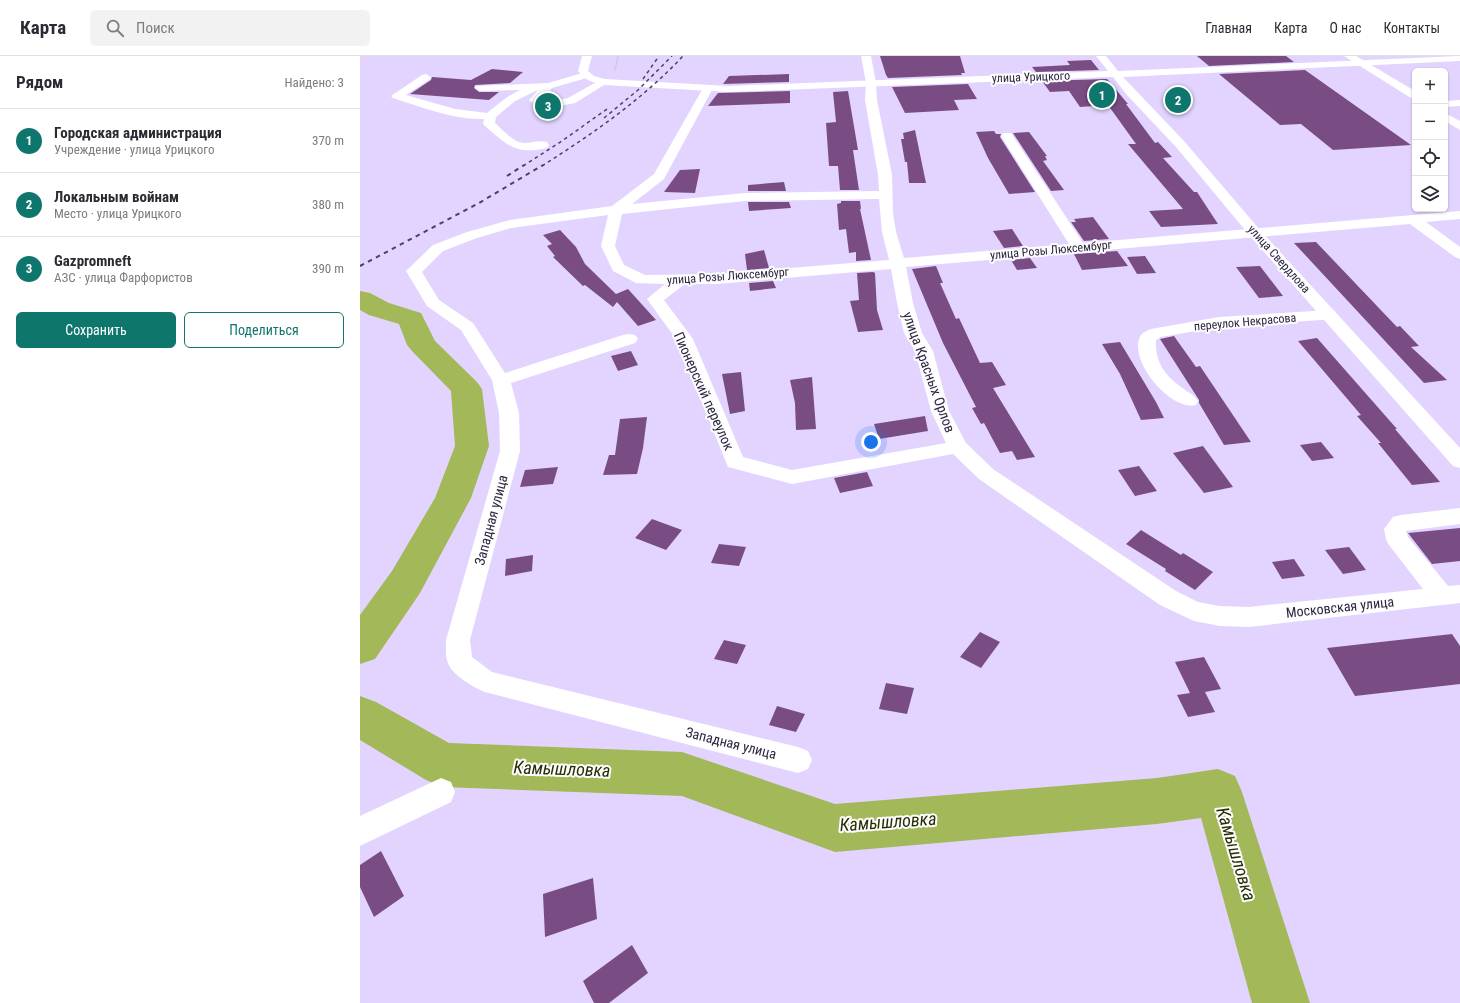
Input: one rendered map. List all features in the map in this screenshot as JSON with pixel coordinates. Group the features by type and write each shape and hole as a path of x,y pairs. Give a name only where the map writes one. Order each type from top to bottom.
{"street":[{"path":"587,56 583,71 586,75 604,82"},
{"name":"улица Красных Орлов","path":"866,56 885,175 888,232 898,263 905,303 913,333 924,352 940,411 958,447 986,474 1168,598 1194,611 1220,616"},
{"name":"улица Свердлова","path":"1101,56 1131,92 1180,144 1255,233 1460,461"},
{"path":"1349,56 1412,94"},
{"name":"улица Урицкого","path":"604,82 736,89 1117,74 1460,58"},
{"path":"480,88 549,86 586,75"},
{"path":"426,77 397,96 477,117 490,116 511,99 535,86"},
{"path":"549,86 535,100 559,103 571,101 604,82"},
{"path":"616,210 659,176 703,88"},
{"path":"1448,104 1460,103"},
{"path":"490,116 489,124 513,144 523,147 543,145"},
{"path":"1448,118 1460,126"},
{"path":"1007,136 1078,247"},
{"path":"616,210 745,197 886,195"},
{"name":"улица Розы Люксембург","path":"616,210 608,246 618,268 642,280 717,279 1460,215"},
{"name":"Западная улица","path":"616,210 510,224 472,234 438,248 414,271 433,303 467,327 500,380 509,413 510,451 458,640 460,662 485,681 798,760"},
{"path":"1413,220 1460,254"},
{"name":"Пионерский переулок","path":"682,279 655,299 684,339 735,462 792,477 958,447"},
{"name":"переулок Некрасова","path":"1189,401 1170,390 1159,378 1149,361 1147,346 1148,337 1156,333 1219,322 1329,315"},
{"path":"500,380 629,339"},
{"path":"1451,595 1398,539 1395,529 1401,523 1460,516"},
{"name":"Московская улица","path":"1220,616 1249,617 1451,595"},
{"path":"360,831 441,792"}],"building":[{"path":"880,56 960,56 965,73 961,73 962,75 888,78"},
{"path":"1197,56 1286,56 1294,62 1209,66"},
{"path":"1091,60 1099,70 1036,72 1032,67 1070,65 1067,61"},
{"path":"492,69 523,72 510,83 475,85 474,88 479,92 499,92 489,100 410,94 431,80 432,77 471,80"},
{"path":"1305,70 1411,145 1333,150 1301,124 1280,125 1219,74"},
{"path":"789,74 789,82 723,84 729,76"},
{"path":"1107,79 1128,104 1126,104 1155,143 1158,142 1172,157 1163,158 1194,192 1197,192 1218,224 1161,227 1149,211 1183,209 1128,144 1136,144 1108,105 1080,107 1069,91 1050,92 1042,81"},
{"path":"968,84 977,99 954,100 959,110 905,113 892,87"},
{"path":"790,91 790,103 708,106 718,93"},
{"path":"848,91 858,150 853,150 859,190 840,190 838,166 829,166 826,123 836,122 833,92"},
{"path":"915,130 926,183 909,183 907,162 905,162 901,139 904,139 903,133"},
{"path":"994,131 996,134 1001,134 1000,137 1035,192 1009,194 988,158 976,132"},
{"path":"1029,132 1047,156 1045,156 1047,160 1043,161 1064,190 1051,191 1013,133"},
{"path":"700,169 695,193 664,192 680,170"},
{"path":"784,182 786,191 748,191 748,185"},
{"path":"841,201 860,201 860,209 871,260 856,261 856,252 849,253 846,229 839,230 837,204 841,203"},
{"path":"748,202 789,202 791,208 749,211"},
{"path":"1093,217 1109,239 1084,241 1071,222 1076,222 1074,219"},
{"path":"1012,229 1023,246 1004,248 993,231"},
{"path":"560,230 576,247 585,264 616,294 628,289 656,320 638,326 617,302 613,307 585,285 583,286 553,257 555,256 547,246 552,244 543,235"},
{"path":"1316,242 1397,327 1400,326 1419,346 1411,347 1447,380 1424,383 1294,243"},
{"path":"764,250 769,268 747,270 745,254"},
{"path":"1117,251 1128,266 1082,270 1074,254"},
{"path":"1145,256 1156,273 1137,274 1127,257"},
{"path":"1030,258 1037,268 1017,270 1011,260"},
{"path":"936,266 943,283 940,283 956,319 959,318 980,363 992,362 1006,385 993,388 1035,457 1017,460 1012,451 1000,453 984,423 981,424 972,408 976,407 943,343 912,269"},
{"path":"1260,266 1283,296 1259,298 1236,267"},
{"path":"857,273 875,273 877,310 883,330 858,332 850,301 859,300"},
{"path":"773,281 776,288 750,291 749,283"},
{"path":"1174,336 1196,367 1200,366 1251,442 1224,445 1199,403 1199,400 1160,339"},
{"path":"1317,338 1397,429 1395,429 1440,482 1412,485 1378,443 1381,443 1357,416 1361,415 1298,341"},
{"path":"1120,342 1164,418 1141,420 1120,374 1102,344"},
{"path":"631,351 638,365 618,371 611,356"},
{"path":"741,372 745,411 730,414 722,374"},
{"path":"812,377 816,429 796,430 795,403 790,380"},
{"path":"925,416 928,431 879,439 874,424"},
{"path":"647,417 643,448 637,474 603,475 609,455 615,455 620,419"},
{"path":"1321,442 1334,458 1312,461 1300,445"},
{"path":"1203,446 1233,487 1204,493 1173,453"},
{"path":"1139,466 1157,491 1135,496 1118,470"},
{"path":"558,467 553,484 520,487 525,470"},
{"path":"867,472 873,486 840,493 834,478"},
{"path":"652,519 682,530 666,550 635,538"},
{"path":"1460,528 1460,561 1432,564 1408,533"},
{"path":"1141,530 1181,555 1183,553 1213,572 1195,590 1165,571 1166,569 1126,544"},
{"path":"719,544 746,547 739,566 711,563"},
{"path":"1349,547 1366,570 1343,574 1325,550"},
{"path":"533,555 532,571 505,576 506,559"},
{"path":"1294,559 1305,576 1282,579 1272,562"},
{"path":"980,632 1000,642 981,668 960,657"},
{"path":"1452,634 1460,646 1460,684 1355,696 1327,648"},
{"path":"724,640 746,645 737,664 714,659"},
{"path":"1204,657 1221,689 1205,692 1215,712 1188,717 1177,695 1190,693 1175,662"},
{"path":"886,683 914,688 907,714 879,709"},
{"path":"777,706 805,714 796,732 769,725"},
{"path":"381,851 404,896 374,917 360,887 360,865"},
{"path":"593,878 597,919 545,937 543,894"},
{"path":"632,945 648,973 609,1003 594,1003 583,981"}],"waterway":[{"name":"Камышловка","path":"360,299 379,309 411,319 422,345 466,389 472,446 453,498 406,582 360,647"},
{"name":"Камышловка","path":"360,716 443,765 682,774 835,828 1157,801 1218,792 1281,1003"}],"railway":[{"path":"643,79 659,56"},
{"path":"604,118 638,90 672,56"},
{"path":"542,166 579,142 634,102 683,56"},
{"path":"523,166 562,141 607,109"},
{"path":"507,176 524,165"},
{"path":"360,266 479,203 543,165"}],"place":[{"name":"Городская администрация","path":"1102,95"},
{"name":"Локальным войнам","path":"1178,100"},
{"name":"Gazpromneft","path":"548,106"}]}
